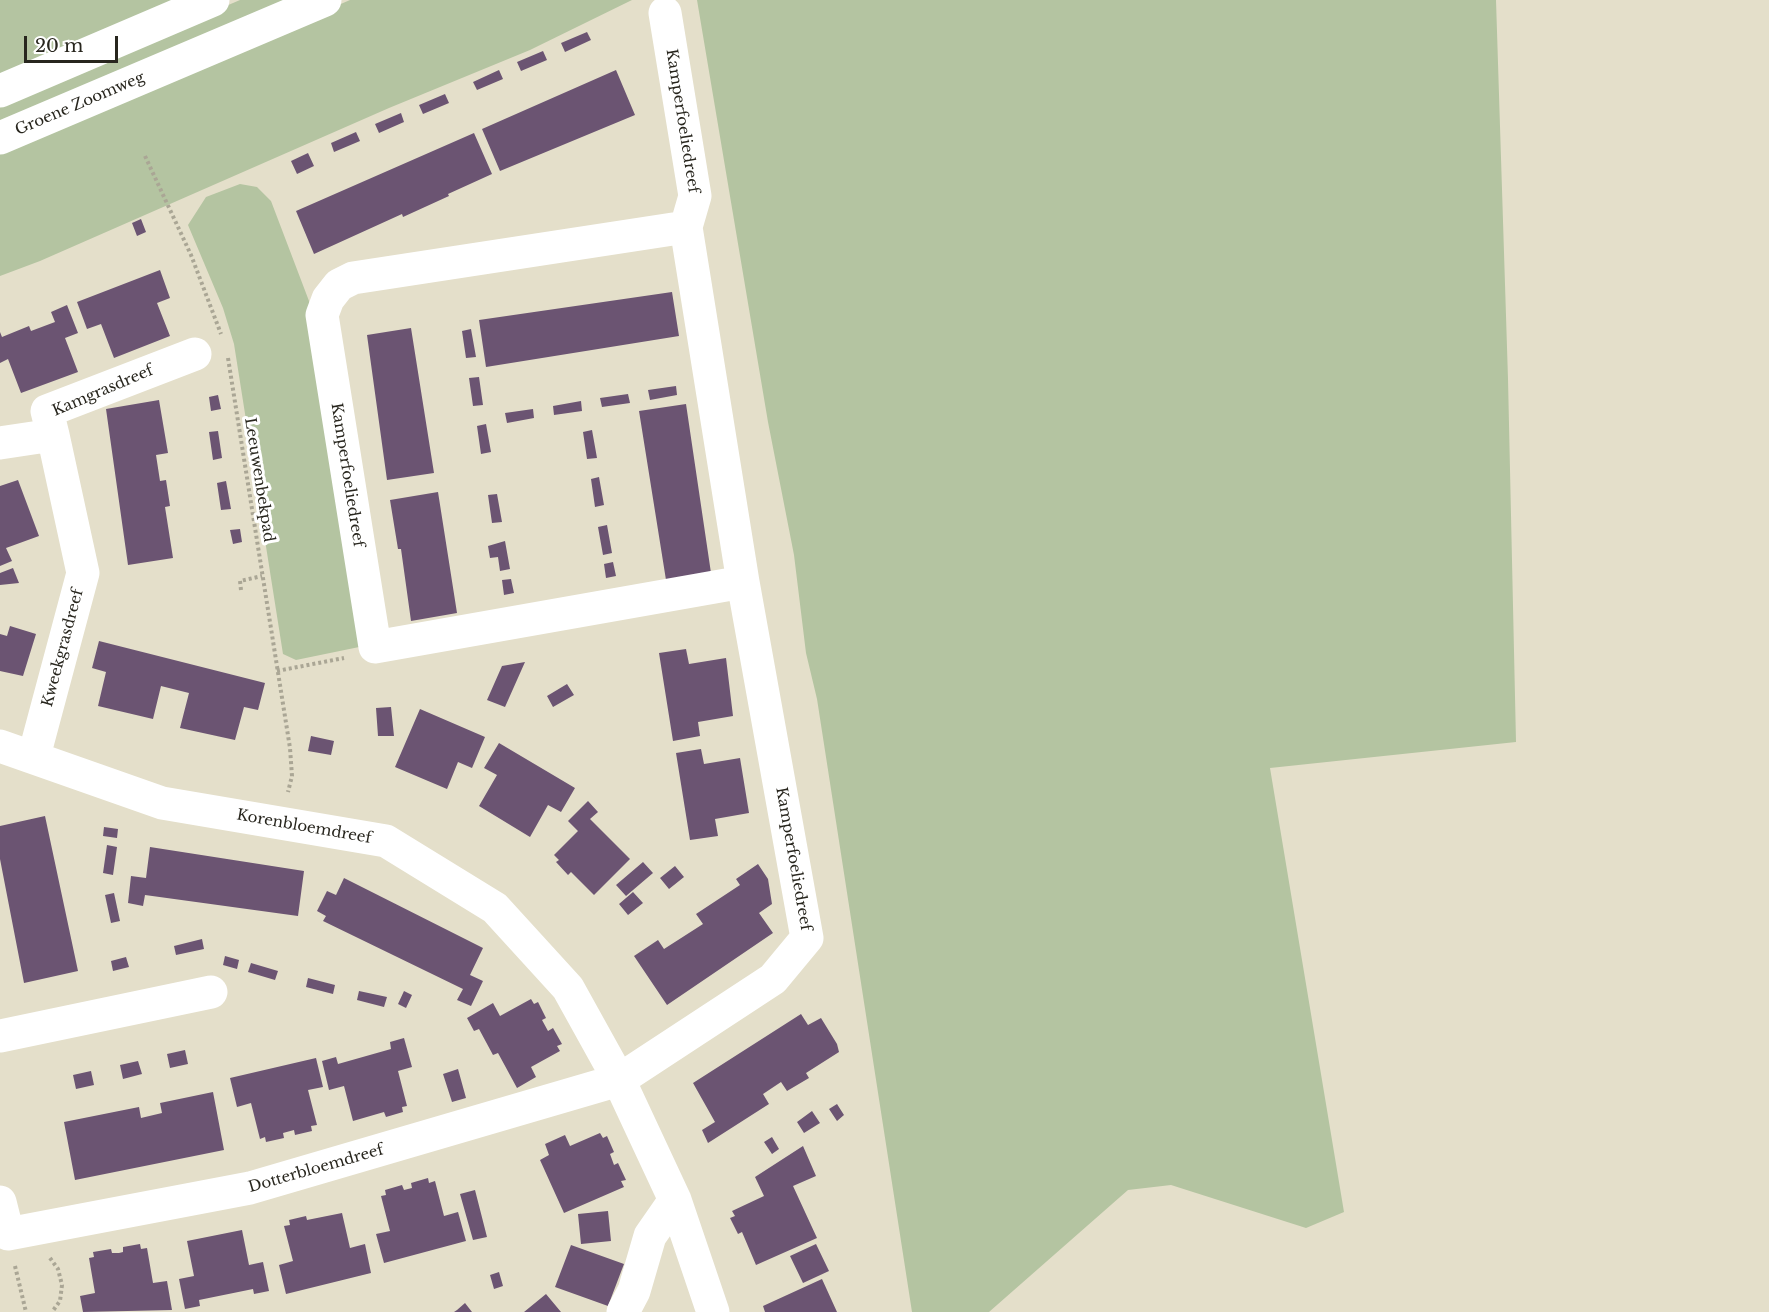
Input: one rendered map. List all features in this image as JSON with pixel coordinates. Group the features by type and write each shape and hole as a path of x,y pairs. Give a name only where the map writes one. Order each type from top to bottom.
{"street":[{"path":"0,91 213,0"},
{"name":"Groene Zoomweg","path":"0,138 325,0"},
{"name":"Kamperfoeliedreef","path":"619,1080 773,979 807,938 743,582 686,227 695,196 665,13"},
{"name":"Kamperfoeliedreef","path":"375,647 322,315 327,299 339,285 353,278 686,227"},
{"name":"Kamgrasdreef","path":"0,443 53,435 47,411 215,349"},
{"name":"Kweekgrasdreef","path":"34,756 83,573 53,435"},
{"path":"375,647 743,582"},
{"name":"Korenbloemdreef","path":"0,746 162,802 386,841 495,908 568,988 619,1080 675,1200 713,1312"},
{"path":"0,1036 211,992"},
{"name":"Dotterbloemdreef","path":"23,1232 250,1188 619,1080"},
{"path":"623,1312 634,1292 650,1236 675,1200"},
{"path":"0,1202 23,1232"}],"path":[{"name":"Leeuwenbekpad","path":"145,156 191,255 215,349 262,576 290,748 292,776 282,823"},
{"path":"241,590 240,581 262,576"},
{"path":"277,671 366,654 375,647"},
{"path":"23,1232 26,1312"},
{"path":"23,1232 43,1249 58,1269 62,1285 60,1301 52,1312"}],"green space":[{"path":"0,0 185,0 0,80"},
{"path":"240,0 295,0 0,125 0,103"},
{"path":"350,0 632,0 530,50 389,108 40,261 0,276 0,152"},
{"path":"697,0 1496,0 1516,742 1270,768 1344,1212 1306,1228 1171,1185 1128,1190 989,1312 912,1312 817,699 806,653 794,555 768,422"},
{"path":"240,184 257,187 271,201 309,301 364,646 296,660 283,654 234,344 223,308 188,225 206,197"}],"building":[{"path":"587,32 591,40 565,52 561,43"},
{"path":"543,51 547,60 521,71 517,62"},
{"path":"499,70 503,79 477,90 473,82"},
{"path":"616,70 635,115 500,171 482,129"},
{"path":"445,94 449,103 423,114 419,105"},
{"path":"401,113 404,122 379,133 375,124"},
{"path":"356,132 360,141 334,152 331,143"},
{"path":"474,133 492,174 403,217 402,214 314,254 296,211"},
{"path":"308,153 314,166 297,174 291,161"},
{"path":"141,219 146,232 137,236 132,223"},
{"path":"160,270 170,298 157,303 170,336 114,358 101,324 87,329 77,302"},
{"path":"672,292 679,336 486,367 479,320"},
{"path":"67,305 78,333 65,338 78,372 21,393 8,359 0,363 0,332 2,337 29,326 31,331 55,322 51,312"},
{"path":"411,328 434,473 387,480 367,335"},
{"path":"471,329 476,357 466,358 462,331"},
{"path":"479,377 483,405 473,406 469,378"},
{"path":"676,386 677,395 650,400 648,390"},
{"path":"628,394 630,403 602,407 600,398"},
{"path":"218,395 221,409 211,411 209,397"},
{"path":"159,400 168,453 156,455 160,481 166,480 170,506 165,507 173,558 128,565 106,409"},
{"path":"581,401 582,411 554,415 553,406"},
{"path":"686,404 711,573 666,580 639,411"},
{"path":"533,409 534,418 507,423 505,413"},
{"path":"486,424 491,452 481,454 477,426"},
{"path":"592,430 597,458 587,459 583,432"},
{"path":"218,431 222,458 213,460 209,432"},
{"path":"599,477 604,505 595,507 591,479"},
{"path":"18,480 39,536 6,548 12,561 0,566 0,486"},
{"path":"226,481 231,509 221,510 217,483"},
{"path":"438,492 457,613 411,621 401,549 398,549 390,500"},
{"path":"497,494 502,522 492,523 488,495"},
{"path":"607,525 612,553 603,555 598,527"},
{"path":"240,529 242,542 233,544 230,530"},
{"path":"505,541 510,569 500,571 498,557 490,558 488,546"},
{"path":"613,562 616,576 606,578 604,564"},
{"path":"13,568 19,583 0,585 0,573"},
{"path":"511,579 514,593 504,595 502,580"},
{"path":"10,626 36,634 23,676 0,671 0,634 7,636"},
{"path":"99,641 265,683 258,710 244,707 235,740 180,728 189,693 161,686 153,719 98,706 106,672 92,668"},
{"path":"686,649 689,664 726,658 733,716 698,722 700,736 673,741 659,653"},
{"path":"525,662 505,707 487,700 502,666"},
{"path":"567,684 574,695 553,707 547,696"},
{"path":"391,707 394,736 378,736 376,708"},
{"path":"420,709 485,737 472,768 458,762 447,789 395,767"},
{"path":"311,736 334,741 331,755 308,751"},
{"path":"499,743 575,788 561,812 548,805 530,837 479,806 497,775 484,768"},
{"path":"701,749 704,764 740,758 749,813 715,819 718,836 690,840 676,753"},
{"path":"588,801 598,812 590,819 630,859 594,895 571,872 568,875 556,862 559,860 554,855 578,831 568,821"},
{"path":"45,816 78,971 24,983 0,859 0,826"},
{"path":"104,827 118,829 117,838 103,836"},
{"path":"107,845 117,847 113,875 103,873"},
{"path":"150,847 304,871 298,916 145,895 143,906 128,903 131,876 146,878"},
{"path":"643,862 653,873 626,896 616,885"},
{"path":"758,864 768,879 772,904 759,913 773,933 667,1005 634,956 658,940 664,949 703,924 696,914 740,885 736,879"},
{"path":"675,866 684,877 669,889 660,878"},
{"path":"344,878 483,948 470,975 483,981 471,1006 457,1000 463,989 323,921 326,916 317,911 327,891 336,895"},
{"path":"633,892 643,903 628,915 619,904"},
{"path":"114,893 120,921 111,923 105,895"},
{"path":"202,939 204,949 176,955 174,946"},
{"path":"225,956 239,960 237,969 223,965"},
{"path":"126,957 129,967 113,971 111,961"},
{"path":"251,963 278,971 275,980 248,972"},
{"path":"308,978 335,985 333,994 306,987"},
{"path":"359,991 387,997 384,1007 357,1000"},
{"path":"404,991 412,995 406,1008 398,1004"},
{"path":"531,999 534,1004 538,1002 546,1018 542,1020 548,1031 553,1028 562,1044 557,1046 560,1051 531,1067 536,1077 517,1088 498,1053 493,1055 479,1029 474,1031 467,1018 493,1003 500,1016"},
{"path":"801,1014 808,1025 821,1018 837,1044 839,1052 806,1073 809,1078 787,1091 781,1082 763,1094 769,1104 708,1143 702,1130 715,1122 693,1083"},
{"path":"404,1038 412,1067 398,1071 407,1106 402,1107 403,1112 386,1117 384,1112 353,1121 344,1086 329,1090 322,1061 336,1057 338,1064 391,1049 390,1042"},
{"path":"185,1050 188,1064 170,1068 167,1054"},
{"path":"316,1058 323,1087 308,1090 317,1125 311,1126 312,1131 295,1135 294,1130 283,1133 284,1138 266,1142 265,1137 260,1139 251,1103 237,1107 230,1078"},
{"path":"138,1061 142,1074 123,1079 120,1065"},
{"path":"458,1069 466,1098 452,1102 443,1074"},
{"path":"91,1071 94,1085 76,1089 73,1075"},
{"path":"213,1092 224,1150 75,1180 64,1122 139,1107 141,1118 162,1113 160,1103"},
{"path":"837,1104 844,1115 837,1121 829,1109"},
{"path":"812,1111 820,1123 804,1133 797,1122"},
{"path":"600,1133 603,1138 607,1136 614,1152 610,1154 614,1165 618,1163 626,1180 621,1181 624,1187 564,1213 540,1160 549,1155 545,1144 565,1135 570,1146"},
{"path":"772,1137 779,1149 772,1154 764,1142"},
{"path":"803,1146 816,1176 793,1186 817,1238 756,1265 742,1232 738,1234 730,1218 735,1216 732,1211 764,1196 755,1177"},
{"path":"428,1178 429,1183 435,1181 444,1216 458,1212 466,1241 384,1263 376,1234 390,1231 381,1196 386,1195 385,1190 402,1185 404,1190 412,1188 411,1183"},
{"path":"475,1190 487,1237 473,1240 460,1194"},
{"path":"608,1211 611,1241 581,1244 578,1214"},
{"path":"342,1213 350,1248 365,1244 371,1273 286,1294 279,1265 293,1261 284,1226 290,1225 289,1220 306,1216 307,1220"},
{"path":"242,1230 249,1265 263,1262 269,1291 254,1294 253,1289 199,1300 200,1306 185,1309 179,1279 194,1276 187,1241"},
{"path":"140,1244 141,1249 147,1248 153,1283 167,1281 172,1310 83,1312 80,1296 95,1293 89,1258 94,1257 93,1252 111,1249 112,1253 119,1253 123,1252 123,1247"},
{"path":"816,1244 829,1271 803,1283 790,1256"},
{"path":"571,1245 624,1264 608,1306 555,1287"},
{"path":"499,1272 503,1286 494,1289 490,1275"},
{"path":"822,1279 837,1312 765,1312 763,1306"},
{"path":"546,1294 561,1312 524,1312"},
{"path":"465,1303 472,1312 454,1312 457,1310"}]}
